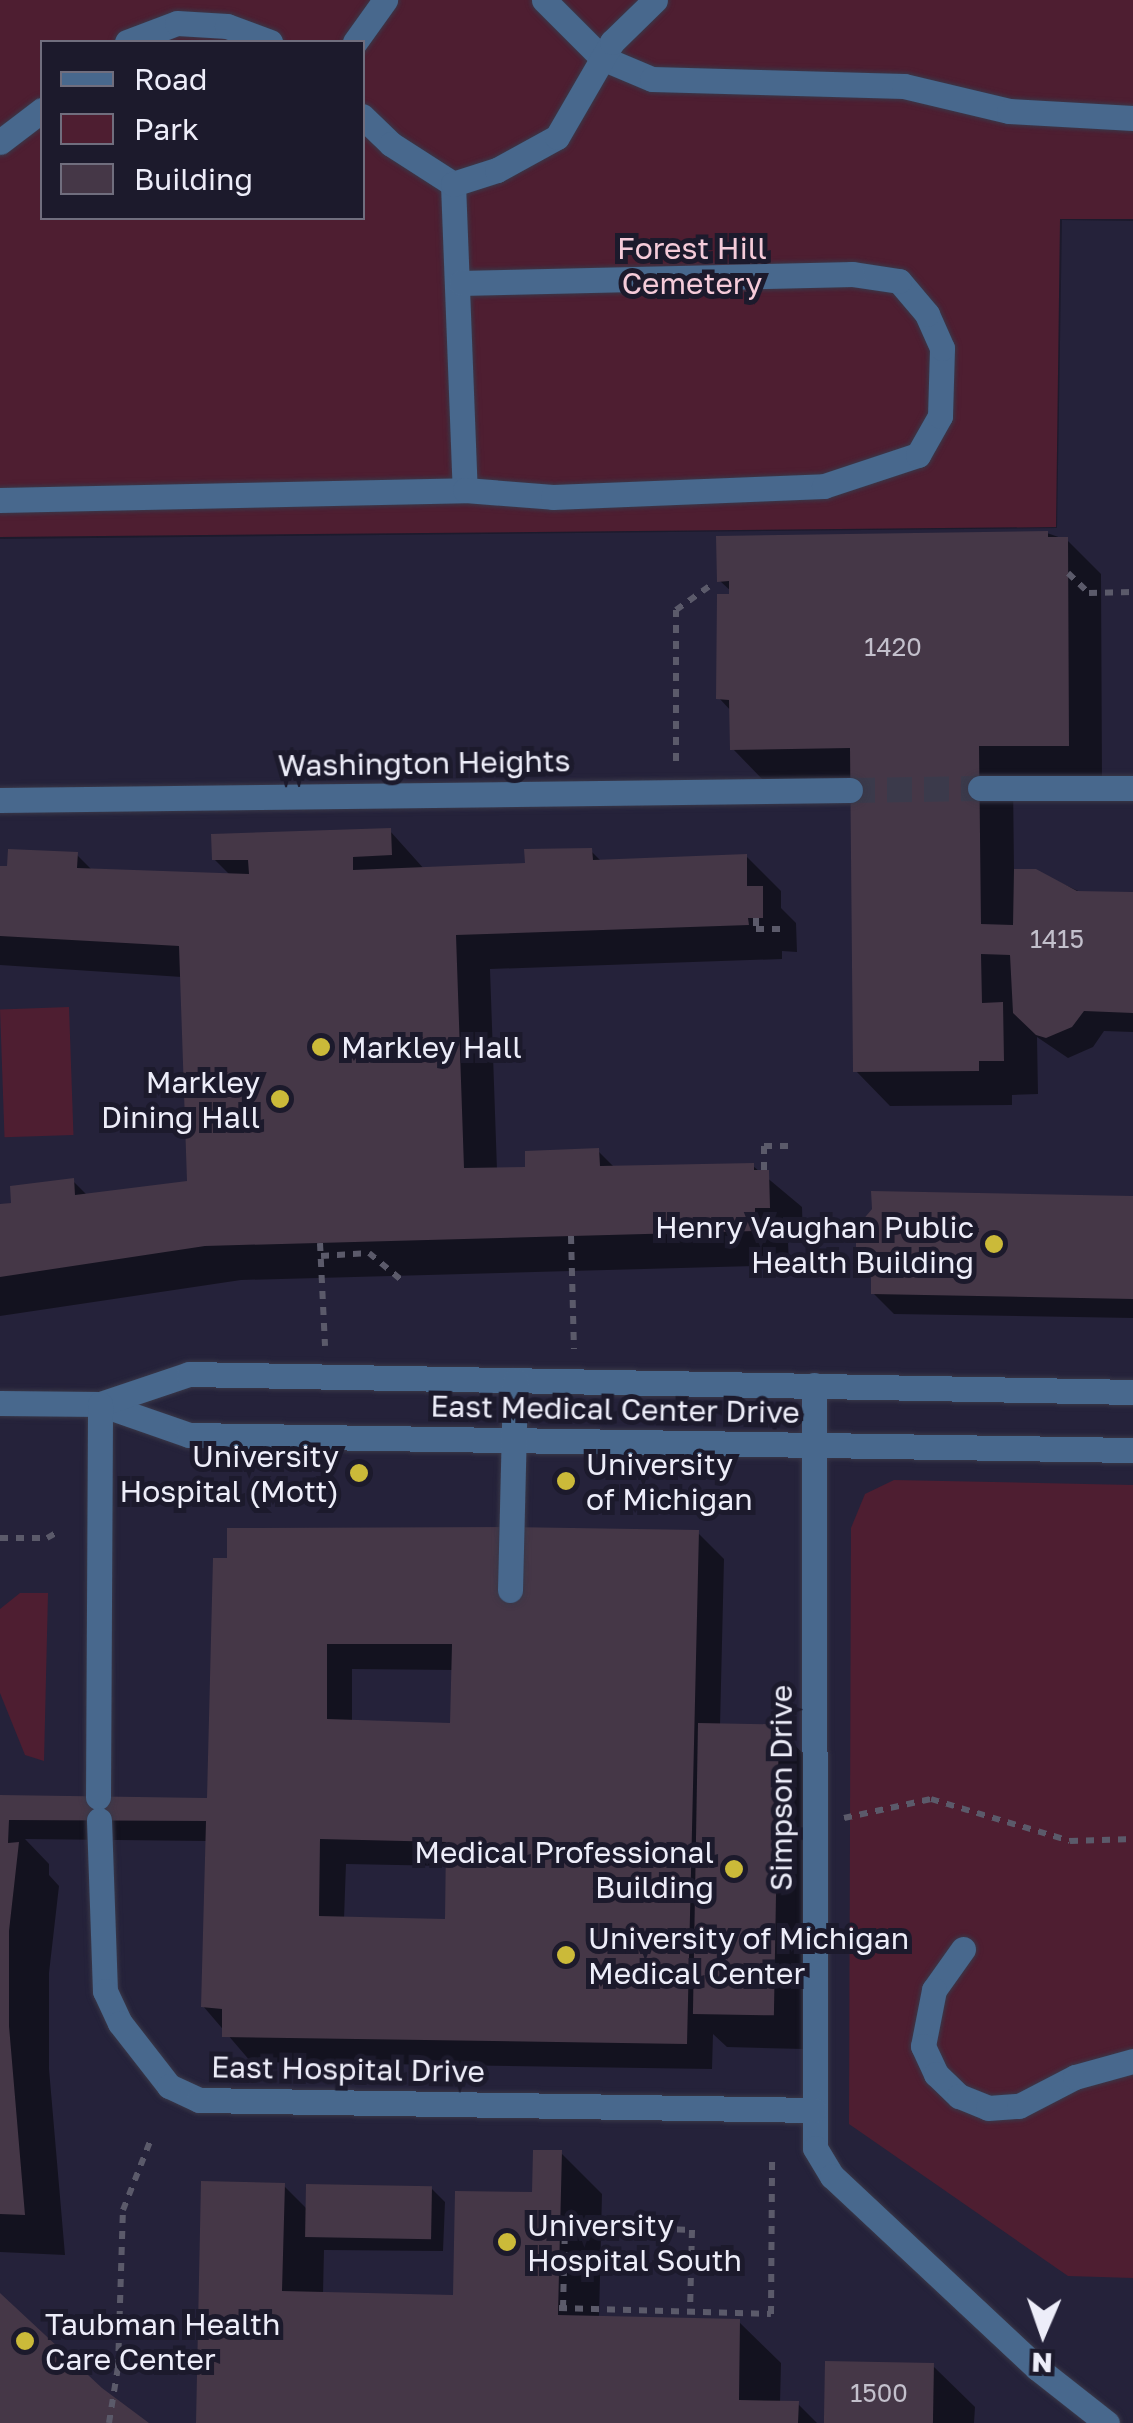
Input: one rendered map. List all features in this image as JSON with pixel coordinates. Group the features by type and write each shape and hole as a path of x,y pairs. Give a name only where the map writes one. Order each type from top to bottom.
{"street":[{"path":"356,40 385,0"},
{"path":"544,0 602,58 652,79 904,86 1008,111 1133,118"},
{"path":"453,184 497,170 557,137 602,58 655,0"},
{"path":"130,40 173,12 265,40"},
{"path":"0,142 40,112"},
{"path":"365,119 392,144 453,184"},
{"path":"453,184 461,283 465,490"},
{"path":"0,500 465,490 553,498 824,486 877,474 918,455 940,416 942,348 928,314 899,281 852,274 461,283"},
{"path":"980,788 1133,788"},
{"name":"Washington Heights","path":"0,800 850,790"},
{"name":"East Medical Center Drive","path":"100,1404 189,1374 1133,1392"},
{"path":"510,1590 515,1380"},
{"name":"Simpson Drive","path":"814,1385 814,2148 832,2176 1106,2423"},
{"name":"East Medical Center Drive","path":"0,1403 100,1404 190,1435 1133,1450"},
{"name":"East Hospital Drive","path":"100,1404 99,1809 105,1991 120,2023 169,2086 199,2100 814,2110"},
{"path":"963,1950 934,1990 923,2046 936,2074 959,2096 988,2108 1019,2106 1075,2077 1133,2061"}],"path":[{"path":"1068,573 1088,592 1133,592"},
{"path":"676,762 676,610 711,585"},
{"path":"756,918 756,929 780,930"},
{"path":"764,1170 764,1146 790,1146"},
{"path":"571,1236 574,1356"},
{"path":"320,1243 325,1352"},
{"path":"321,1256 369,1254 405,1283"},
{"path":"0,1538 47,1538 58,1532"},
{"path":"838,1820 932,1799 1070,1841 1133,1839"},
{"path":"109,2423 118,2367 123,2210 151,2138"},
{"path":"690,2312 692,2230 564,2226 561,2308 690,2312 771,2314 772,2154"}],"shaded area":[{"name":"University of Michigan","path":"1062,220 1133,221 1133,2423 0,2423 0,539 1057,528"}],"green space":[{"name":"Forest Hill Cemetery","path":"0,0 1133,0 1133,219 1060,219 1056,527 0,537"},
{"path":"69,1007 73,1135 5,1137 0,1009"},
{"path":"894,1480 1133,1485 1133,2278 1068,2276 849,2124 851,1528 865,1494"},
{"path":"20,1593 48,1593 44,1761 25,1755 0,1693 0,1609"}],"building":[{"path":"1048,531 1048,537 1068,537 1069,746 979,746 981,924 1013,925 1014,869 1036,869 1077,891 1133,892 1133,1013 1084,1011 1072,1027 1046,1038 1036,1035 1013,1013 1010,955 981,954 982,1003 1003,1002 1004,1061 979,1061 979,1071 853,1072 850,748 730,750 729,700 716,699 717,594 729,594 729,581 717,582 716,536"},
{"name":"Markley Hall","path":"391,828 392,855 353,857 353,870 525,863 524,849 592,848 593,860 747,854 747,886 763,886 763,918 748,918 749,925 456,935 464,1168 525,1167 525,1151 599,1148 600,1166 754,1163 754,1170 769,1170 770,1208 755,1208 755,1231 205,1246 0,1277 0,1204 11,1203 10,1186 74,1178 75,1195 187,1181 179,946 0,936 0,866 7,866 8,849 78,852 77,868 249,874 248,860 212,860 211,834"},
{"name":"Henry Vaughan Public Health Building","path":"871,1191 1133,1196 1133,1299 871,1294 871,1278 856,1259 856,1228 872,1209"},
{"path":"227,1528 699,1530 687,2044 222,2037 222,2009 201,2007 206,1821 9,1820 8,1843 19,1842 9,1931 9,2026 25,2215 0,2214 0,1795 207,1798 213,1558 227,1558","holes":["327,1644 452,1644 450,1723 327,1719","320,1839 446,1842 445,1919 319,1916"]},
{"name":"Medical Professional Building","path":"698,1723 779,1724 774,2015 693,2014"},
{"name":"University Hospital South","path":"533,2150 562,2150 558,2315 740,2319 739,2400 799,2401 798,2423 196,2423 201,2181 285,2183 282,2291 453,2295 455,2191 532,2192"},
{"path":"306,2184 432,2186 431,2239 305,2237"},
{"name":"Taubman Health Care Center","path":"0,2293 102,2388 149,2423 0,2423"},
{"path":"825,2361 934,2363 933,2423 824,2423"}],"tunnel":[{"path":"850,790 980,788"}],"place":[{"name":"Markley Hall","path":"321,1047"},
{"name":"Markley Dining Hall","path":"280,1099"},
{"name":"Henry Vaughan Public Health Building","path":"994,1244"},
{"name":"University Hospital (Mott)","path":"359,1473"},
{"name":"University of Michigan","path":"566,1481"},
{"name":"Medical Professional Building","path":"734,1869"},
{"name":"University of Michigan Medical Center","path":"566,1955"},
{"name":"University Hospital South","path":"507,2242"},
{"name":"Taubman Health Care Center","path":"25,2341"}]}
